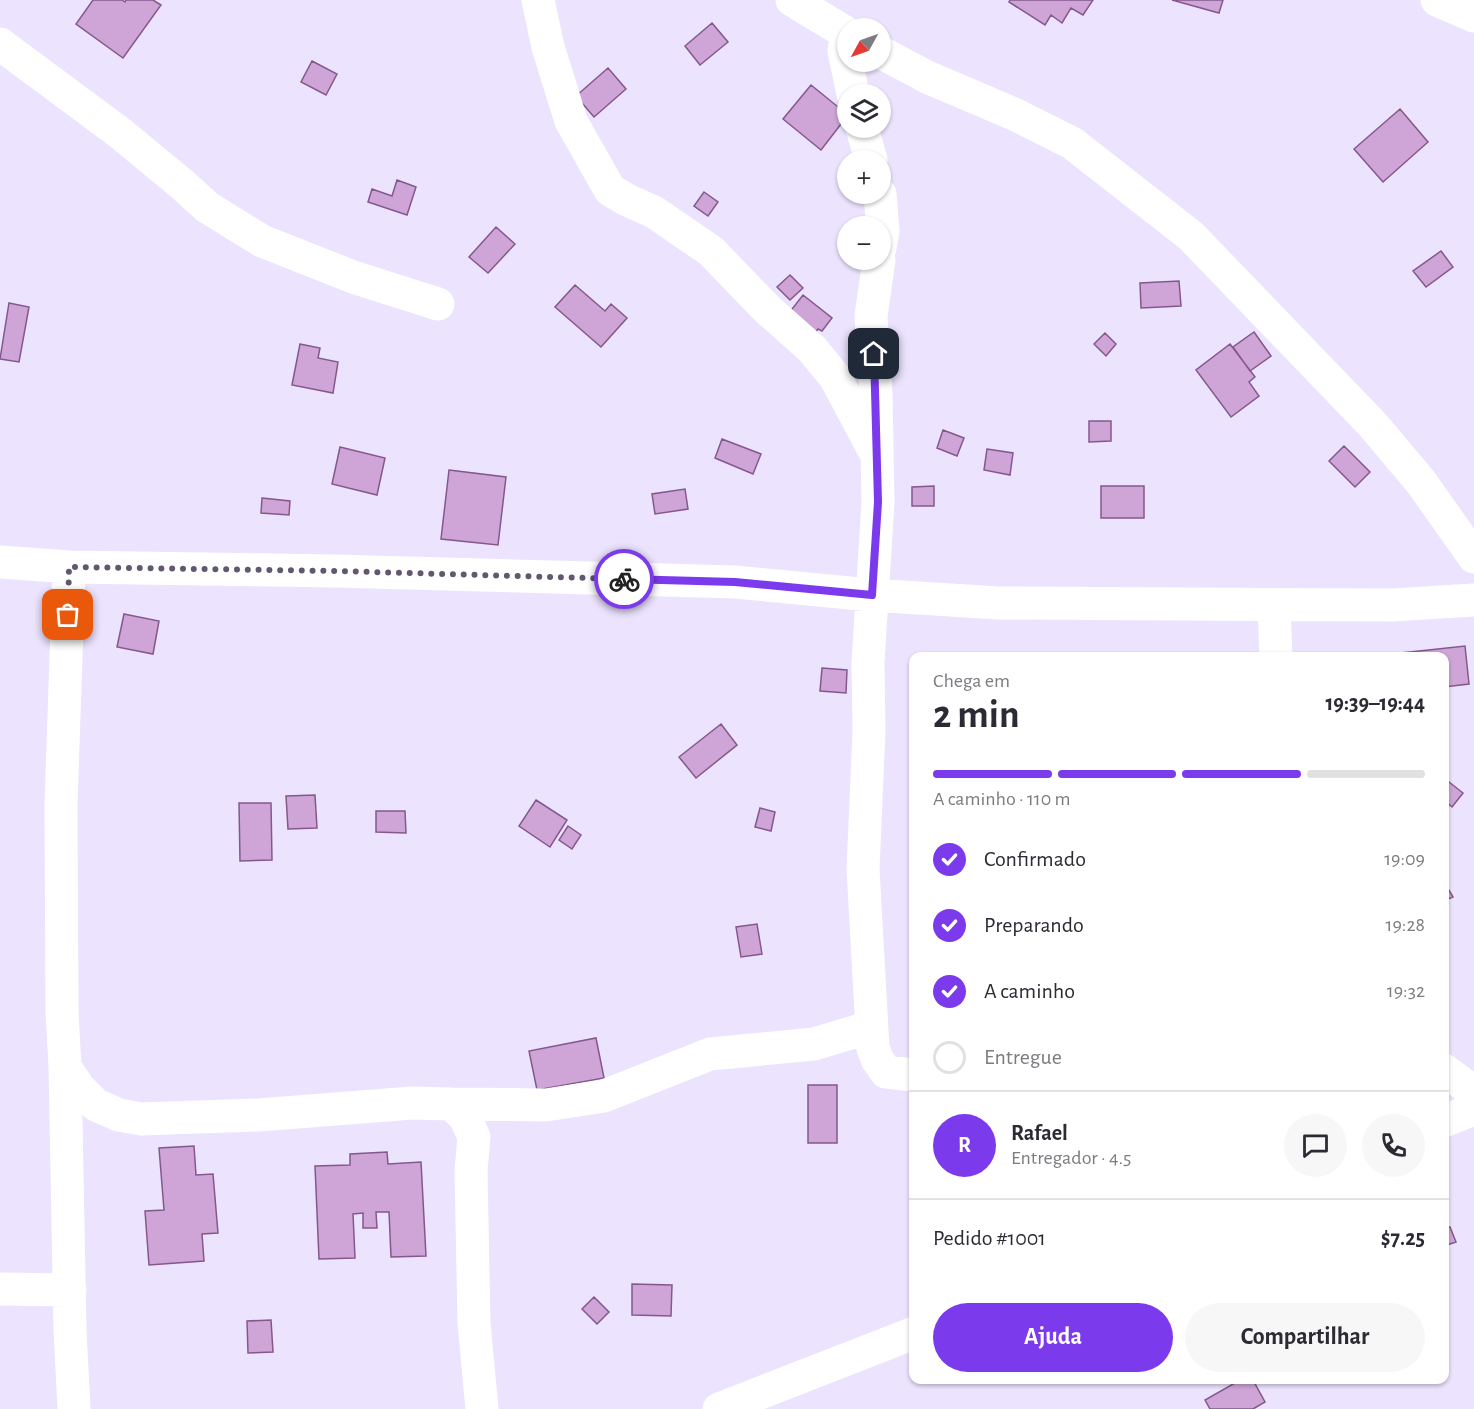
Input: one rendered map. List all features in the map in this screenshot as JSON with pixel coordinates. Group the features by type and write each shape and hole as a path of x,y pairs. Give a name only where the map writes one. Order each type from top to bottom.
{"street":[{"path":"538,0 548,47 571,121 610,190 654,212 711,251 766,308 812,349 835,377 876,454"},
{"path":"792,0 837,28"},
{"path":"1437,0 1474,5"},
{"path":"1437,0 1474,16"},
{"path":"0,44 120,133 183,184 207,207 262,241 353,277 438,304"},
{"path":"891,58 927,77 1014,114 1072,143 1191,236 1372,425 1421,482 1474,557"},
{"path":"878,270 871,316 876,393 878,502 868,663 869,731 862,869 873,1048 886,1072 909,1074"},
{"path":"0,562 69,567 335,571 735,582 872,595 998,603 1274,606 1392,605 1474,600"},
{"path":"69,567 61,805 62,1012 74,1409"},
{"path":"1274,606 1276,652"},
{"path":"65,1067 79,1088 96,1105 118,1115 141,1119 259,1115 412,1103 546,1105 604,1095 710,1054 814,1044 871,1027"},
{"path":"1449,1074 1474,1092"},
{"path":"451,1104 465,1117 474,1137 471,1171 474,1323 482,1409"},
{"path":"1449,1118 1474,1110"},
{"path":"0,1289 70,1290"},
{"path":"718,1409 909,1335"}],"building":[{"path":"93,0 122,0 125,2 126,0 153,0 161,5 123,58 76,24"},
{"path":"1010,0 1093,0 1083,15 1071,8 1062,23 1051,15 1045,25 1009,2"},
{"path":"1172,0 1223,0 1219,13"},
{"path":"712,23 728,42 700,65 685,46"},
{"path":"312,61 337,74 326,95 301,82"},
{"path":"608,68 626,89 594,117 576,96"},
{"path":"811,85 837,106 837,129 821,150 783,119"},
{"path":"1400,109 1428,142 1383,182 1354,149"},
{"path":"397,180 416,187 407,215 368,202 372,189 392,196"},
{"path":"704,192 718,202 708,216 694,206"},
{"path":"496,227 515,244 488,273 469,257"},
{"path":"1441,251 1453,267 1426,287 1413,271"},
{"path":"790,275 803,288 790,300 777,287"},
{"path":"1179,281 1181,306 1141,308 1140,283"},
{"path":"575,285 605,311 611,304 627,318 601,347 555,307"},
{"path":"803,295 832,318 822,331 818,329 811,338 785,318"},
{"path":"9,303 29,307 19,362 0,359"},
{"path":"1254,332 1271,356 1250,371 1233,347"},
{"path":"1105,333 1116,344 1106,356 1094,344"},
{"path":"300,344 320,348 318,358 338,362 333,393 292,385"},
{"path":"1230,344 1255,377 1249,382 1259,396 1231,417 1196,370"},
{"path":"1089,421 1111,421 1111,441 1089,442"},
{"path":"943,430 964,438 957,456 937,448"},
{"path":"722,439 761,454 753,474 715,458"},
{"path":"1344,446 1370,472 1355,487 1329,461"},
{"path":"340,447 385,458 377,495 332,484"},
{"path":"987,449 1013,453 1010,475 984,470"},
{"path":"449,470 506,477 498,545 441,539"},
{"path":"934,486 934,506 912,506 912,487"},
{"path":"1101,486 1144,486 1144,518 1101,518"},
{"path":"685,489 688,509 655,514 652,494"},
{"path":"262,498 290,501 289,515 261,513"},
{"path":"124,614 159,621 153,654 117,647"},
{"path":"1465,646 1469,684 1449,686 1449,652 1410,652"},
{"path":"822,668 847,670 846,693 820,691"},
{"path":"721,724 737,745 696,778 679,757"},
{"path":"1449,782 1463,793 1452,807 1449,804"},
{"path":"315,795 317,828 288,829 286,796"},
{"path":"536,800 567,820 550,847 519,826"},
{"path":"239,803 271,803 272,860 240,861"},
{"path":"760,808 775,812 771,831 755,827"},
{"path":"376,811 405,811 406,833 376,832"},
{"path":"568,826 581,835 572,849 559,840"},
{"path":"757,924 762,954 741,957 736,927"},
{"path":"596,1038 604,1078 537,1090 529,1051"},
{"path":"808,1085 837,1085 837,1143 808,1143"},
{"path":"194,1146 196,1175 213,1174 218,1233 202,1234 204,1261 149,1265 145,1211 164,1210 159,1148"},
{"path":"387,1152 388,1164 421,1162 426,1256 391,1257 389,1212 376,1212 377,1228 363,1228 363,1213 353,1214 355,1258 319,1259 315,1166 350,1165 350,1154"},
{"path":"1449,1227 1456,1242 1449,1244"},
{"path":"632,1284 672,1285 671,1316 632,1315"},
{"path":"594,1297 609,1312 597,1324 582,1309"},
{"path":"271,1320 273,1352 248,1353 247,1321"},
{"path":"1233,1384 1255,1384 1265,1402 1253,1409 1210,1409 1205,1400"}],"way so far":[{"path":"68,615 69,567 624,579"}],"route":[{"path":"624,579 735,582 872,595 878,502 874,354"}]}
